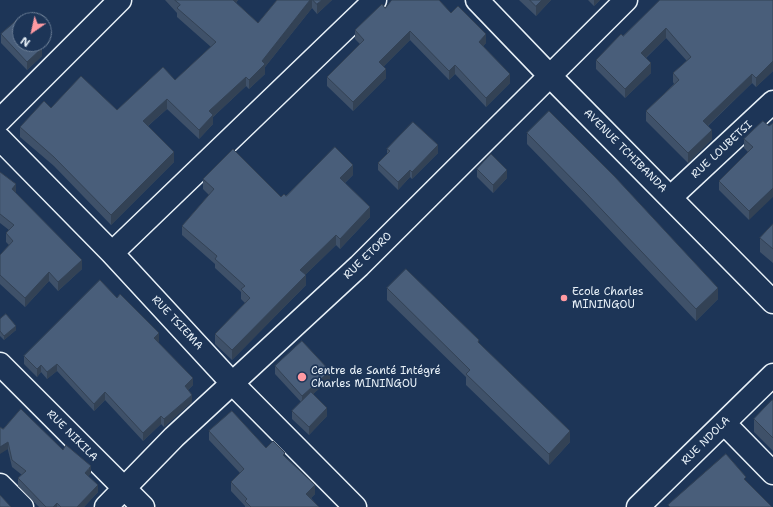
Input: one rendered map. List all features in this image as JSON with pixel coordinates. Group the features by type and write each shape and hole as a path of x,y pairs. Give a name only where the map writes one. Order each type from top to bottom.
{"street":[{"path":"0,120 120,0"},
{"path":"112,253 375,0"},
{"name":"AVENUE TCHIBANDA","path":"477,0 773,302"},
{"name":"RUE ETORO","path":"106,507 123,487 174,437 359,266 551,77 626,0"},
{"name":"RUE LOUBETSI","path":"671,197 773,102"},
{"name":"RUE TSIEMA","path":"0,139 112,253 233,384 355,507"},
{"name":"RUE NIKILA","path":"0,364 143,507"},
{"name":"RUE NDOLA","path":"638,507 773,375"},
{"path":"724,423 773,473"},
{"path":"0,485 22,507"}],"building":[{"path":"175,0 233,0 258,23 277,0 310,0 262,61 265,64 249,80 246,77 209,111 213,115 199,130 167,99 143,121 174,152 111,215 54,157 20,127 44,101 51,108 81,76 117,110 163,67 175,80 216,42 177,8 180,5"},
{"path":"313,0 322,0 317,4"},
{"path":"392,0 439,0 451,13 458,6 486,34 479,42 510,74 486,98 455,65 449,71 410,31 379,62 386,69 353,102 327,77 364,40 355,30 382,4 385,8"},
{"path":"530,0 542,0 536,6"},
{"path":"660,0 773,0 773,61 756,78 752,74 703,121 712,130 688,153 646,111 679,80 673,73 691,57 666,28 641,53 651,63 625,89 596,60 621,34 623,36"},
{"path":"12,24 12,46 1,34"},
{"path":"18,52 38,52 27,62"},
{"path":"549,111 615,177 718,288 696,309 527,133"},
{"path":"763,121 769,126 773,123 773,188 749,211 719,181 753,147 744,139"},
{"path":"413,122 438,145 412,172 410,170 398,182 378,163 390,151 387,149"},
{"path":"335,147 353,165 340,178 370,207 340,239 336,235 300,270 306,275 232,350 215,334 250,298 241,289 245,286 215,259 217,256 182,226 214,189 203,179 233,149 281,197 284,194 286,196"},
{"path":"491,154 507,170 493,185 477,169"},
{"path":"0,172 16,184 12,189 82,260 58,282 49,272 25,298 0,275 0,255 13,241 6,233 14,225 0,214"},
{"path":"773,224 773,249 760,238"},
{"path":"406,269 479,340 478,342 570,431 549,454 466,374 470,370 387,288"},
{"path":"100,280 117,298 120,294 159,333 154,338 193,378 185,386 192,395 164,419 161,416 143,433 105,392 94,404 57,364 47,372 41,365 37,369 24,356"},
{"path":"6,314 16,326 4,336 0,331 0,319"},
{"name":"Centre de Santé Intégré Charles MININGOU","path":"302,341 330,371 302,396 275,366"},
{"path":"311,392 327,408 309,427 292,411"},
{"path":"773,400 773,438 754,419"},
{"path":"21,409 63,450 66,445 91,466 85,473 98,485 77,507 61,507 57,503 53,507 46,507 18,478 26,471 12,460 8,442 0,447 0,427 3,429"},
{"path":"232,411 266,448 273,441 285,453 283,455 315,485 306,494 319,507 251,507 245,501 247,499 231,482 244,469 209,431"},
{"path":"726,454 746,477 744,479 772,507 670,507 668,505"},
{"path":"0,495 11,507 0,507"}],"place":[{"name":"Ecole Charles MININGOU","path":"564,298"},
{"name":"Centre de Santé Intégré Charles MININGOU","path":"302,377"}]}
